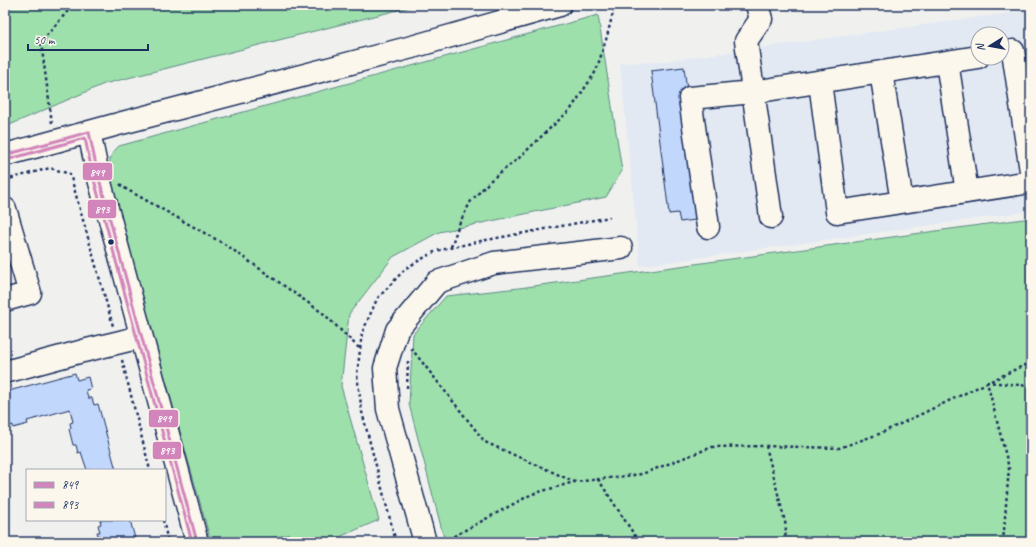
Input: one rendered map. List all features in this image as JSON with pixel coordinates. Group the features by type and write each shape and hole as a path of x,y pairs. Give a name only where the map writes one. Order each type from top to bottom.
{"street":[{"path":"5,155 412,47 560,5"},
{"path":"757,5 761,19 746,41 771,217"},
{"path":"1015,51 1031,171"},
{"path":"708,227 690,98 753,92 970,58"},
{"path":"947,62 966,192"},
{"path":"881,72 902,202"},
{"path":"820,82 838,212 1031,182"},
{"path":"89,132 98,175 197,542"},
{"path":"5,209 30,293 5,300"},
{"path":"425,542 388,409 385,368 397,330 436,282 494,263 620,248"},
{"path":"5,372 141,337"}],"path":[{"path":"52,123 41,42 73,5"},
{"path":"450,247 459,224 471,201 491,180 519,158 571,109 596,71 606,40 614,5"},
{"path":"5,180 50,168 70,174 118,343 150,469"},
{"path":"116,181 126,189 226,245 324,314 360,349"},
{"path":"396,542 362,412 357,374 362,333 378,299 406,268 436,251 450,247 610,217"},
{"path":"409,353 409,346 485,442 575,482"},
{"path":"407,389 408,360"},
{"path":"443,542 532,494 575,482 642,474 712,447 766,446 839,448 879,434 1031,362"},
{"path":"987,382 1031,386"},
{"path":"987,382 1009,468 1003,542"},
{"path":"766,446 786,526 785,542"},
{"path":"598,479 638,542"},
{"path":"163,521 168,542"}],"shaded area":[{"path":"1031,10 1031,211 640,266 620,63 657,62"}],"green space":[{"path":"5,5 418,5 104,84 5,127"},
{"path":"598,15 622,171 606,197 439,232 393,257 349,314 341,386 379,520 337,538 336,542 291,542 289,534 258,542 211,542 108,173 110,161 114,152 119,146"},
{"path":"1031,218 1031,542 445,542 409,404 413,334 446,296 519,288"}],"building":[{"path":"684,67 703,219 680,222 678,213 669,214 651,71"},
{"path":"75,373 77,380 88,377 91,389 86,390 88,398 92,398 94,405 98,404 116,469 87,469 81,452 78,453 76,445 73,445 69,429 71,428 70,423 73,422 70,409 27,421 28,424 13,428 13,425 5,427 5,392"},
{"path":"100,521 130,521 136,542 100,542 97,532 100,532 98,525 101,524"}],"transit line":[{"name":"849","path":"5,155 89,132 98,175 197,542"},
{"name":"893","path":"6,160 85,138 93,176 192,542"}]}
